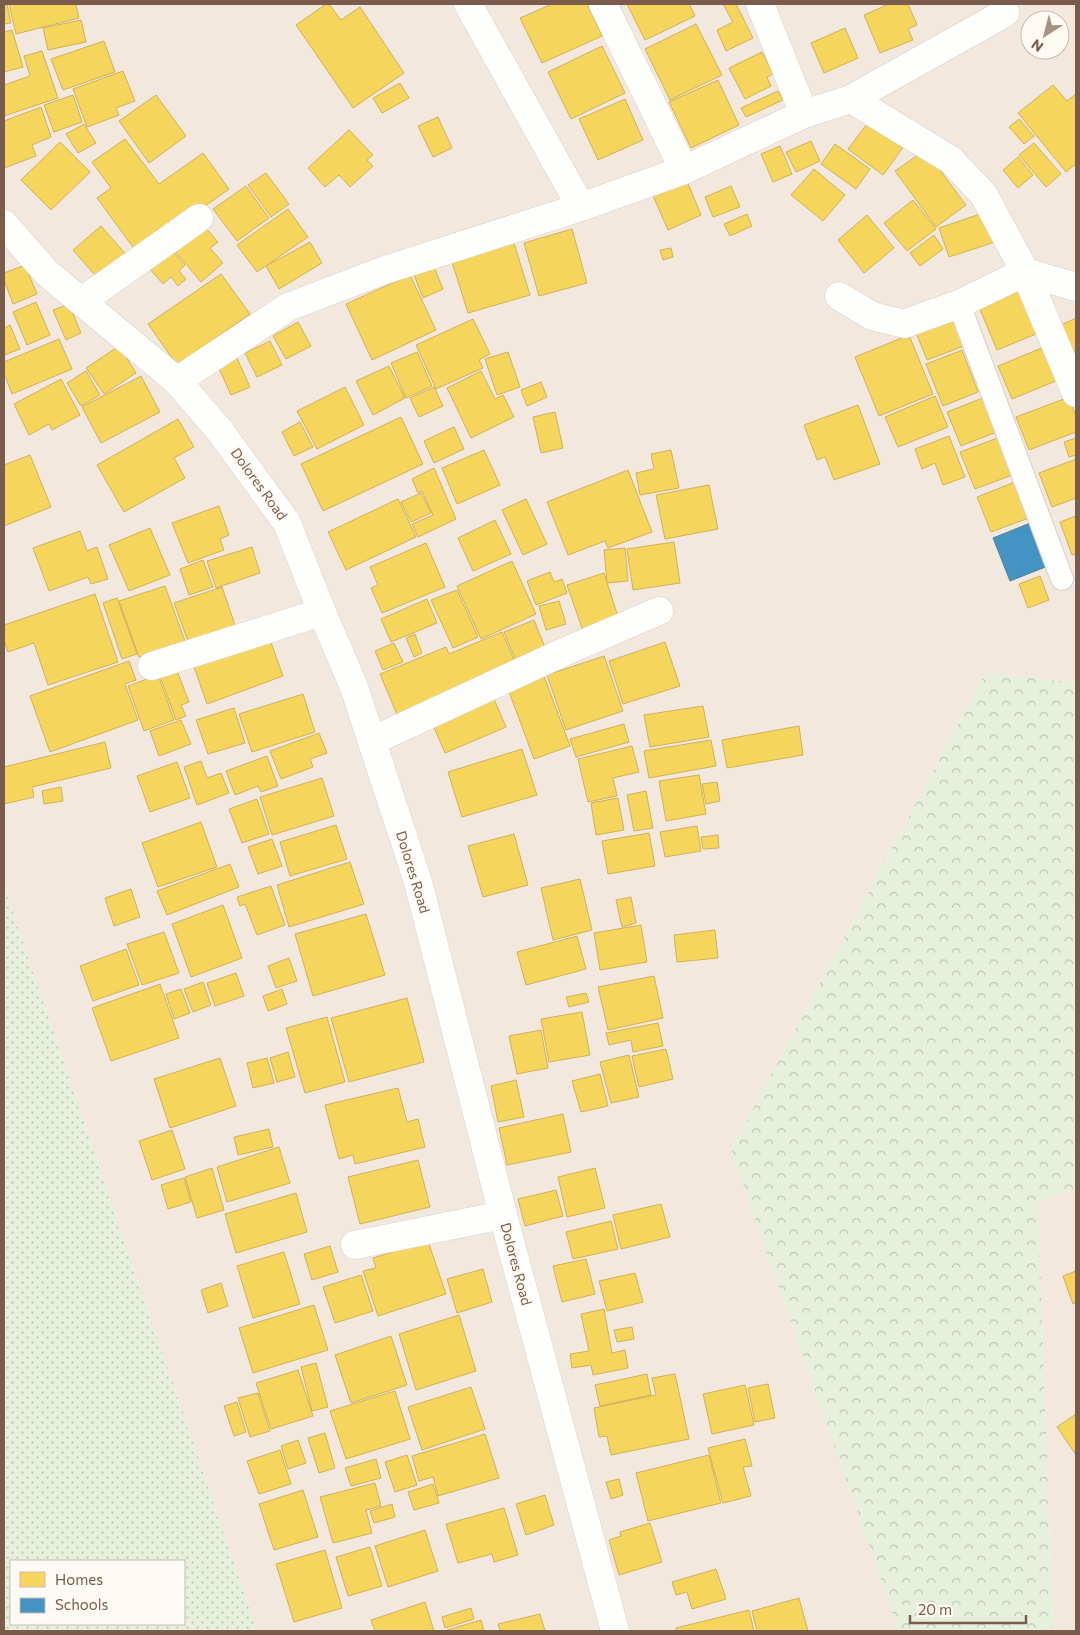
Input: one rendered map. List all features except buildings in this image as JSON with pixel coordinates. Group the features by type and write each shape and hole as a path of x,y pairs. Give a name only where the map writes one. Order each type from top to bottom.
{"street":[{"path":"468,4 581,207"},
{"path":"603,4 684,170"},
{"path":"760,4 804,114"},
{"path":"177,380 288,307 382,271 581,207 684,170 804,114 851,99 1005,13"},
{"path":"851,99 951,160 984,195 1025,272 1076,393"},
{"path":"82,301 199,218"},
{"name":"Dolores Road","path":"4,224 47,273 177,380 220,431 287,522 322,612 354,686 418,882 503,1215 615,1631"},
{"path":"839,296 872,316 904,324 959,304 1025,272 1076,287"},
{"path":"372,741 566,651 659,611"},
{"path":"152,666 322,612"},
{"path":"355,1245 503,1215"}],"lane":[{"path":"959,304 1062,579"}],"shaded area":[{"path":"4,4 1076,4 1076,683 986,672 731,1150 899,1631 257,1631 4,886"},
{"path":"1076,1188 1076,1631 1047,1631 1053,1626 1038,1202"}],"green space":[{"path":"986,672 1076,683 1076,1188 1038,1202 1053,1626 1047,1631 899,1631 731,1150"},
{"path":"4,886 257,1631 4,1631"}]}
